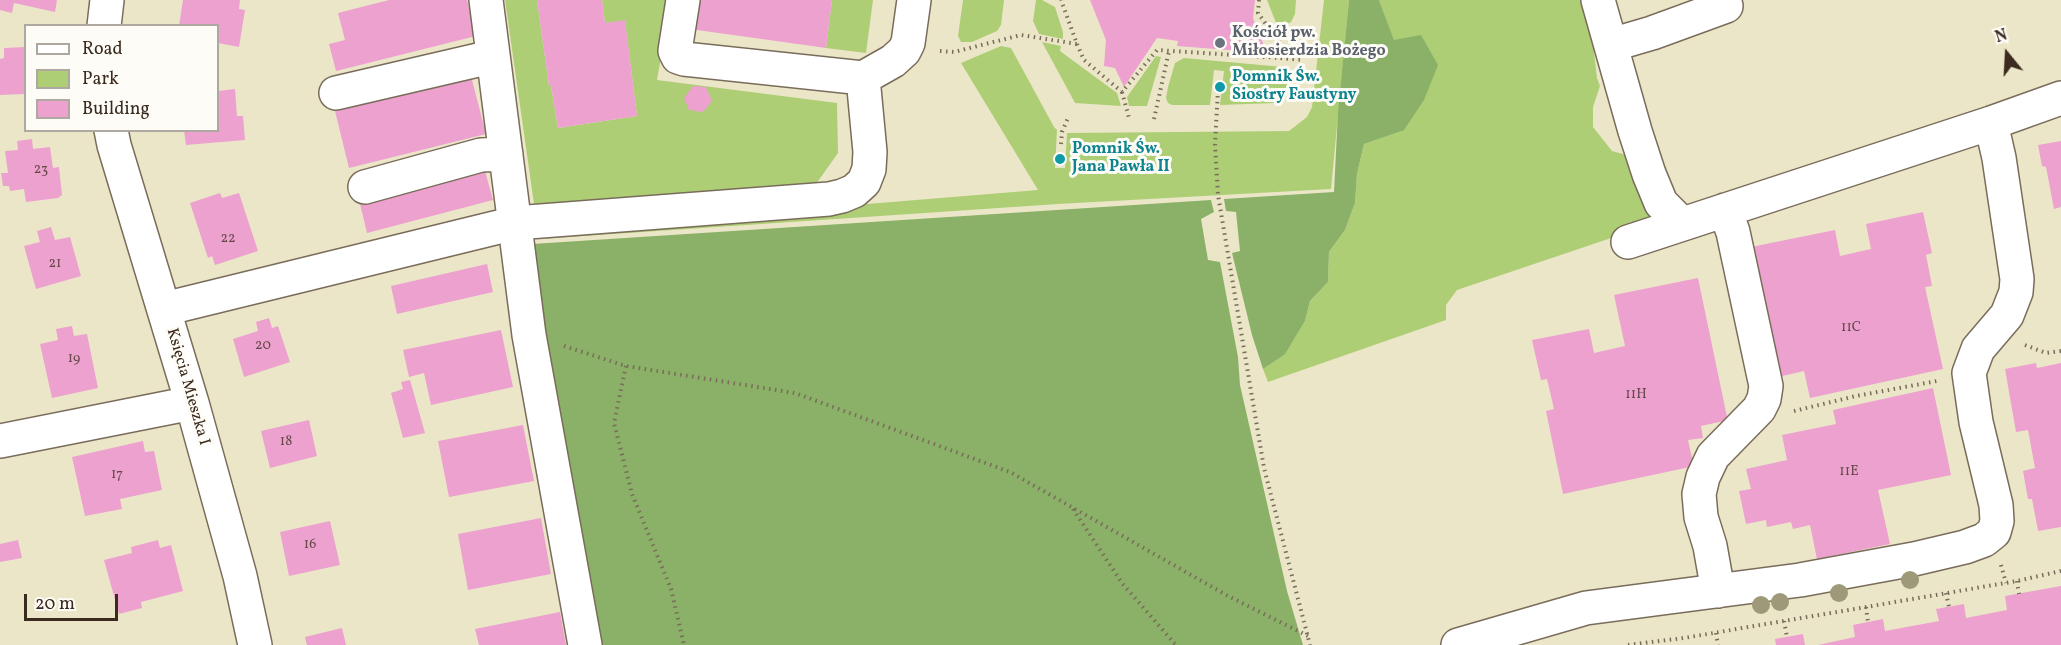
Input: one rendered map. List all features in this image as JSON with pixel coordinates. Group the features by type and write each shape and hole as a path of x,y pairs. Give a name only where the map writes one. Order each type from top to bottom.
{"street":[{"path":"104,24 107,0"},
{"path":"486,0 529,335 585,645"},
{"path":"683,0 675,51 678,57 864,78 893,61 904,51 914,0"},
{"path":"1598,0 1649,174 1661,202 1682,224"},
{"path":"1611,45 1735,4"},
{"path":"336,93 478,60 493,60"},
{"path":"164,309 514,223 829,199 848,194 864,182 869,169 870,152 864,78"},
{"path":"1628,242 2061,98"},
{"path":"1458,645 1586,608 1854,571 1914,559 1965,547 1984,540 1994,532 1997,520 1996,505 1976,422 1969,373 1978,349 2007,315 2016,292 2017,279 1991,123"},
{"name":"Księcia Mieszka I","path":"111,132 192,403 240,576 255,645"},
{"path":"365,187 481,155 506,154"},
{"path":"1718,591 1710,546 1701,517 1699,494 1703,477 1713,456 1759,409 1764,399 1766,386 1733,232 1725,210"},
{"path":"0,441 192,403"}],"path":[{"path":"1055,0 1061,2 1084,60 1122,92 1129,118"},
{"path":"1259,0 1258,13 1281,45 1280,58"},
{"path":"906,47 954,52 1021,35 1077,44"},
{"path":"1122,92 1157,50 1304,60"},
{"path":"1154,118 1169,51"},
{"path":"1218,90 1215,144 1218,195 1264,468 1310,645"},
{"path":"1060,144 1068,118"},
{"path":"529,335 626,366 795,393 1010,472 1228,596 1308,636"},
{"path":"2024,345 2046,354 2061,351"},
{"path":"626,366 614,423 632,494 670,589 684,645"},
{"path":"1788,412 1969,373"},
{"path":"1073,508 1122,583 1174,643 1179,645"},
{"path":"1628,645 1716,633 2017,581 2061,571"},
{"path":"2017,581 2019,594"},
{"path":"1946,593 1949,607"},
{"path":"1866,607 1868,622"},
{"path":"1784,621 1787,637"},
{"path":"1716,633 1718,645"}],"green space":[{"path":"505,0 537,0 549,86 551,86 558,128 637,116 625,21 605,23 602,0 671,0 657,80 837,103 838,153 811,191 535,211"},
{"path":"832,0 873,0 866,53 826,48"},
{"path":"963,0 1004,0 1001,25 997,31 972,42 961,42 958,36"},
{"path":"1036,0 1042,0 1055,7 1063,39 1039,34 1033,21"},
{"path":"1267,0 1296,0 1295,14 1291,22 1278,28"},
{"path":"1324,0 1349,0 1331,189 1058,204 539,239 538,231 1038,190 961,63 1001,46 1011,48 1057,130 1055,168 1065,168 1067,133 1289,131 1307,117 1312,107"},
{"path":"1349,0 1379,0 1394,40 1421,35 1438,65 1424,100 1404,130 1364,144 1357,174 1355,203 1345,230 1329,252 1328,282 1310,301 1305,321 1285,354 1263,369 1252,335 1232,253 1240,251 1236,212 1226,211 1224,199 1334,192 1338,112"},
{"path":"1379,0 1590,0 1598,31 1594,52 1600,86 1593,107 1593,127 1612,151 1630,156 1659,218 1623,234 1457,290 1446,305 1446,320 1268,382 1263,369 1285,353 1305,321 1310,301 1328,282 1329,252 1345,230 1355,203 1357,174 1364,144 1404,129 1394,41"},
{"path":"1042,42 1061,46 1060,51 1117,93 1121,106 1075,103"},
{"path":"1156,56 1161,57 1147,106 1129,106 1127,97"},
{"path":"1184,58 1283,67 1287,72 1288,81 1285,93 1282,100 1275,103 1220,105 1224,71 1214,70 1210,105 1172,105 1166,98 1168,87 1175,63"},
{"path":"1211,200 1214,212 1201,219 1208,260 1220,262 1238,357 1240,385 1287,591 1303,645 585,645 517,245"}],"building":[{"path":"0,0 57,0 55,12 14,3 12,13 0,10"},
{"path":"183,0 240,0 239,9 245,10 239,47 219,43 219,24 179,24"},
{"path":"389,0 467,0 476,36 336,71 329,44 345,40 338,13"},
{"path":"537,0 602,0 605,23 625,20 637,116 558,128 551,86 549,86"},
{"path":"694,0 832,0 826,48 690,29 692,14 698,15 700,5 694,4"},
{"name":"Kościół pw. Miłosierdzia Bożego","path":"1090,0 1255,0 1253,18 1267,53 1177,46 1178,41 1157,38 1124,87 1115,68 1104,66 1106,40"},
{"path":"24,47 24,94 0,95 0,59 4,58 4,48"},
{"path":"471,76 486,134 349,168 335,111"},
{"path":"693,86 706,87 712,101 703,112 689,110 684,98"},
{"path":"235,89 237,116 243,116 245,140 186,145 184,132 219,132 219,91"},
{"path":"32,139 33,149 50,147 53,168 59,167 62,195 58,198 26,202 24,189 10,191 9,186 3,186 1,173 8,173 5,151 18,150 17,141"},
{"path":"2061,141 2061,207 2054,209 2046,167 2042,166 2038,145"},
{"path":"485,171 493,200 367,233 360,204"},
{"path":"220,193 222,198 239,193 258,251 215,265 212,256 208,258 190,203"},
{"path":"1923,212 1932,253 1926,255 1932,286 1925,287 1943,369 1810,398 1804,371 1778,377 1751,247 1835,230 1840,256 1871,249 1866,224"},
{"path":"51,227 55,240 70,237 81,276 36,289 24,246 40,242 37,231"},
{"path":"487,264 493,292 397,314 391,286"},
{"path":"1698,278 1727,417 1724,421 1701,426 1703,438 1688,440 1693,463 1690,467 1563,494 1546,411 1554,409 1547,379 1541,380 1532,340 1589,329 1594,353 1625,346 1614,295"},
{"path":"269,318 272,328 278,326 290,362 244,377 233,339 258,331 256,322"},
{"path":"72,326 74,336 87,334 98,388 52,398 40,344 58,340 56,329"},
{"path":"501,330 513,387 431,405 424,373 409,377 403,350"},
{"path":"2036,363 2037,368 2061,363 2061,527 2038,531 2032,499 2028,499 2023,471 2035,468 2028,430 2016,432 2005,369"},
{"path":"410,380 425,433 403,438 391,393 403,389 401,382"},
{"path":"1933,388 1951,475 1878,490 1890,544 1817,559 1810,525 1793,529 1791,522 1767,527 1766,520 1746,524 1739,491 1751,489 1746,469 1787,460 1782,435 1836,424 1833,410"},
{"path":"309,420 317,456 270,468 261,431"},
{"path":"523,425 534,481 449,497 438,441"},
{"path":"143,441 145,452 154,451 162,490 120,499 122,509 85,516 72,457"},
{"path":"541,518 551,574 468,590 458,534"},
{"path":"330,521 340,565 289,576 280,532"},
{"path":"18,540 22,558 0,562 0,544"},
{"path":"158,540 160,548 171,545 183,591 141,602 142,608 119,614 104,560 132,553 131,547"},
{"path":"2061,586 2061,645 1818,645 1855,637 1853,625 1883,619 1885,631 1939,621 1936,609 1964,604 1966,618 2007,610 2005,596"},
{"path":"560,612 566,645 479,645 475,629"},
{"path":"342,628 346,645 307,645 305,637"},
{"path":"1803,634 1805,645 1776,645 1775,639"}],"place":[{"name":"Kościół pw. Miłosierdzia Bożego","path":"1220,43"},
{"name":"Pomnik Św. Siostry Faustyny","path":"1220,87"},
{"name":"Pomnik Św. Jana Pawła II","path":"1060,159"}]}
